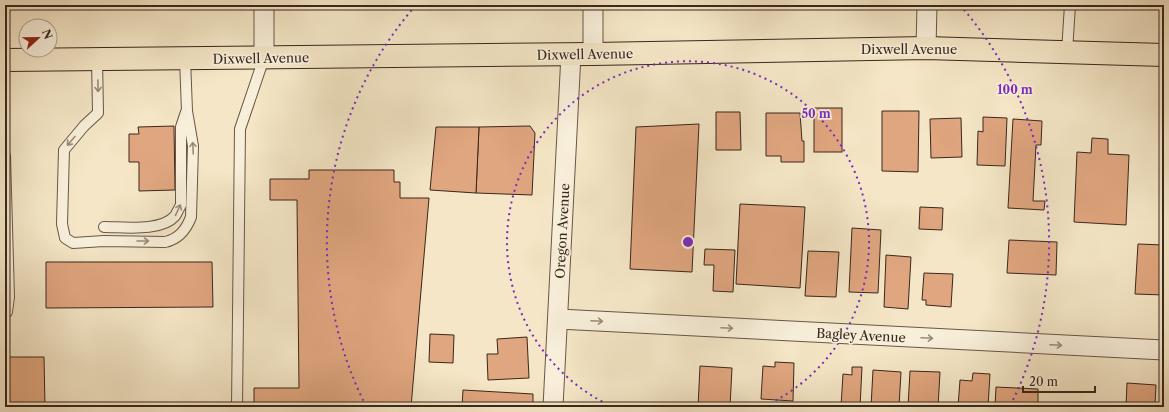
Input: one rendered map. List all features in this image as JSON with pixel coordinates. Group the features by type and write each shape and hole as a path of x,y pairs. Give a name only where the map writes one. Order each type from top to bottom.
{"main road":[{"name":"Dixwell Avenue","path":"5,60 593,54 926,48 1164,55"}],"street":[{"path":"264,5 264,58"},
{"path":"593,5 593,54"},
{"path":"926,48 927,5"},
{"name":"Oregon Avenue","path":"553,407 571,54"},
{"name":"Bagley Avenue","path":"558,319 1164,350"}],"lane":[{"path":"1067,52 1070,5"},
{"path":"237,407 240,129 264,58"},
{"path":"97,59 98,113 84,126 64,150 62,224 65,238 73,243 104,241 165,242 174,240 187,227 191,217 193,146 186,111 185,59"},
{"path":"104,227 156,226 166,223 175,216 181,205 181,127 186,111"},
{"path":"5,156 9,297 7,312 5,314"}],"building":[{"path":"814,108 842,108 842,152 814,152"},
{"path":"882,111 919,111 918,172 882,171"},
{"path":"716,112 740,112 741,150 716,150"},
{"path":"766,113 800,113 802,141 804,141 804,162 781,162 781,156 766,156"},
{"path":"983,117 1007,118 1005,166 977,165 978,131 983,132"},
{"path":"961,118 962,157 931,158 930,119"},
{"path":"1013,119 1042,121 1041,145 1036,145 1033,201 1045,201 1044,210 1008,208"},
{"path":"699,124 692,272 630,269 636,127"},
{"path":"174,126 175,190 139,191 139,162 129,162 129,134 139,134 138,127"},
{"path":"530,126 535,133 532,195 476,193 479,127"},
{"path":"436,127 479,127 476,193 430,190"},
{"path":"1092,138 1108,139 1108,154 1129,155 1126,225 1074,222 1077,152 1091,153"},
{"path":"309,170 394,170 394,182 400,182 400,198 429,198 411,407 254,407 254,388 299,388 297,200 270,200 270,179 309,179"},
{"path":"740,204 805,207 800,288 736,284"},
{"path":"920,207 943,208 942,230 919,229"},
{"path":"852,228 881,230 878,293 849,292"},
{"path":"1009,240 1057,242 1056,275 1007,273"},
{"path":"1138,244 1164,245 1164,295 1135,294"},
{"path":"705,249 735,250 733,292 713,291 714,265 704,265"},
{"path":"808,251 839,252 836,297 805,296"},
{"path":"886,255 911,257 908,309 884,307"},
{"path":"46,262 212,262 213,307 46,308"},
{"path":"924,273 953,274 951,307 926,305 926,300 922,300"},
{"path":"430,334 454,335 453,363 429,362"},
{"path":"527,337 529,378 488,380 487,354 498,354 497,339"},
{"path":"5,357 44,357 45,407 5,407"},
{"path":"775,362 794,363 793,401 761,399 763,366 775,367"},
{"path":"700,366 732,368 730,407 698,407"},
{"path":"852,367 862,367 860,407 841,407 843,374 852,375"},
{"path":"873,370 901,372 899,407 871,407"},
{"path":"910,371 940,372 938,407 908,407"},
{"path":"973,373 990,374 988,407 958,407 960,380 972,381"},
{"path":"1127,383 1156,385 1155,405 1164,405 1164,407 1126,407"},
{"path":"996,387 1038,389 1038,407 995,407"},
{"path":"463,390 533,394 533,407 462,407"}]}
